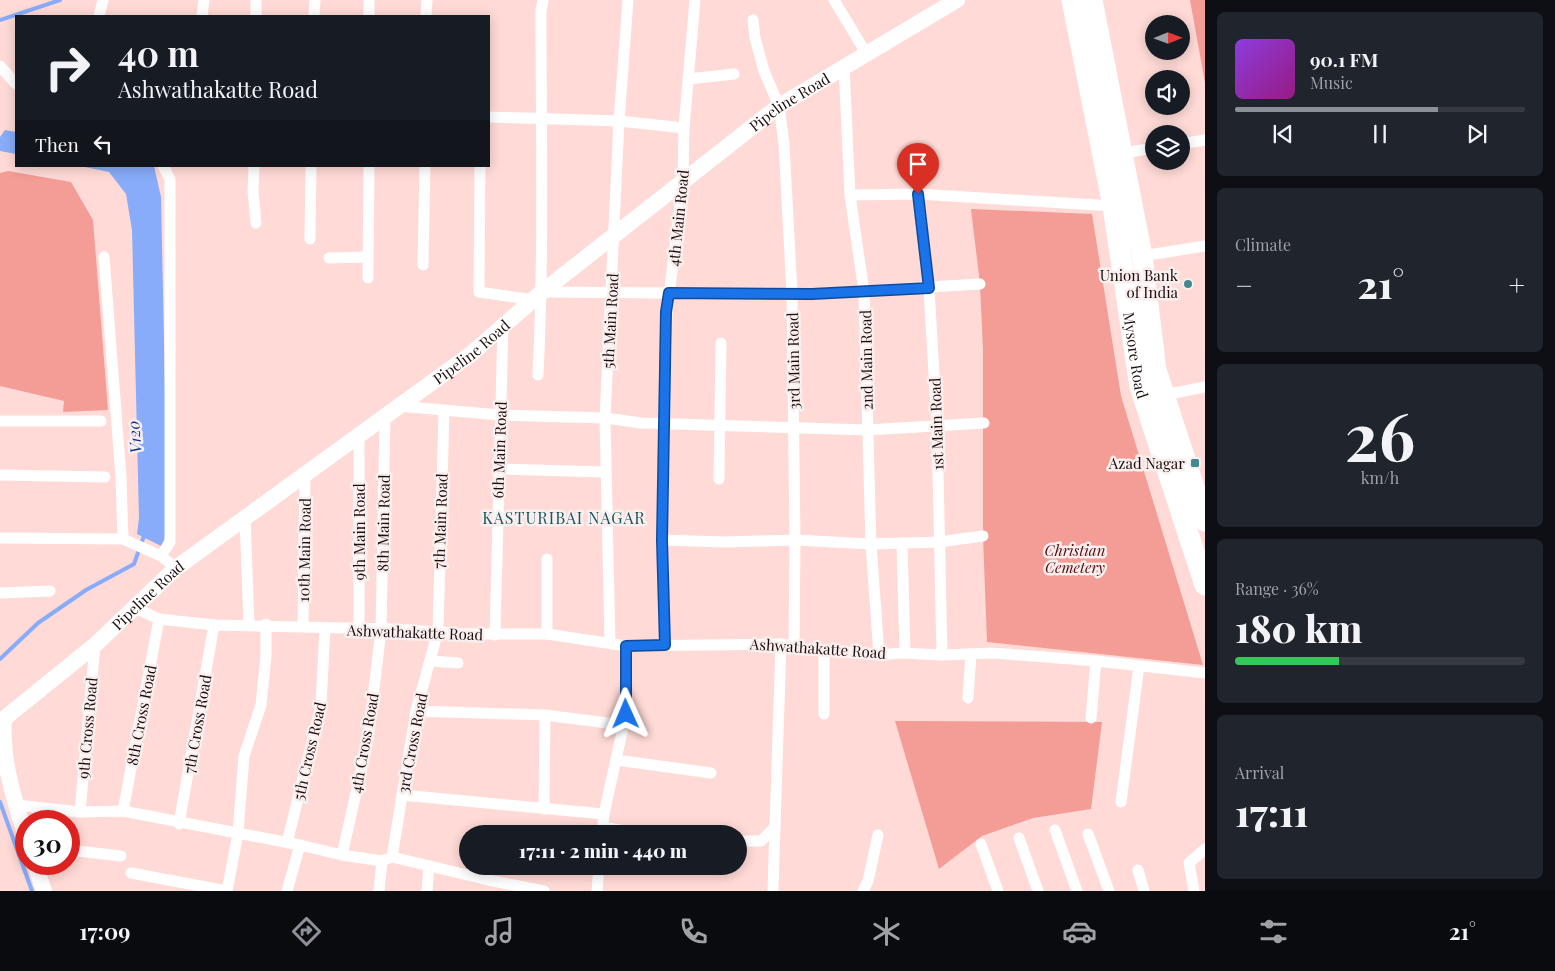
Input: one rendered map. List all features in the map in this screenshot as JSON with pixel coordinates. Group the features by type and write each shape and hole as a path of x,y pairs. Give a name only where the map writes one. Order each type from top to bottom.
{"highway":[{"name":"Mysore Road","path":"1072,0 1113,206 1140,386 1205,585"},
{"name":"Mysore Road","path":"1092,0 1142,256 1156,370 1205,521"}],"street":[{"path":"99,15 103,0"},
{"path":"202,15 204,0"},
{"path":"256,0 256,15"},
{"path":"314,15 315,0"},
{"path":"369,0 369,15"},
{"path":"426,0 426,15"},
{"path":"538,375 541,11 543,0"},
{"name":"5th Main Road","path":"610,643 604,472 605,418 619,121 628,0"},
{"name":"4th Main Road","path":"665,645 662,540 666,312 683,181 684,128 695,0"},
{"path":"834,0 866,53"},
{"name":"Pipeline Road","path":"2,721 95,645 176,568 245,516 471,354 503,324 779,106 957,0"},
{"name":"3rd Main Road","path":"753,20 755,38 764,71 779,106 784,144 792,293 795,540 794,647"},
{"path":"0,66 15,83"},
{"name":"2nd Main Road","path":"844,66 850,196 864,292 871,544 878,655"},
{"path":"688,78 734,74"},
{"path":"490,116 619,121 684,128"},
{"path":"1190,142 1205,140"},
{"path":"1123,153 1145,149"},
{"path":"163,167 170,182"},
{"path":"161,556 170,542 170,182 172,167"},
{"path":"254,167 253,191 256,223"},
{"path":"310,239 311,167"},
{"path":"368,278 369,167"},
{"path":"423,265 425,167"},
{"path":"480,167 479,292 538,296 612,293 864,292 980,284"},
{"path":"850,196 918,194 1113,206"},
{"name":"1st Main Road","path":"918,194 929,288 937,426 942,655"},
{"path":"1142,256 1205,246"},
{"path":"104,257 121,477 123,539"},
{"path":"329,258 368,257"},
{"name":"6th Main Road","path":"495,634 503,324"},
{"path":"719,479 721,343"},
{"path":"1164,395 1205,388"},
{"path":"398,406 444,411 605,418 641,423 719,424 794,428 867,430 984,423"},
{"name":"7th Main Road","path":"438,631 444,411"},
{"name":"8th Main Road","path":"381,630 385,416"},
{"path":"0,421 101,421"},
{"name":"9th Main Road","path":"359,629 360,434"},
{"path":"498,469 604,472"},
{"name":"10th Main Road","path":"303,626 305,473"},
{"path":"0,475 105,477"},
{"path":"245,516 249,625"},
{"path":"662,540 724,542 795,540 871,544 939,542 984,536"},
{"path":"0,538 123,539 161,556 176,568"},
{"path":"902,543 905,653"},
{"path":"547,560 547,634"},
{"path":"0,593 50,591"},
{"name":"Ashwathakatte Road","path":"135,608 159,619 214,625 266,624 381,630 547,634 626,646 781,644 794,647 878,655 905,653 942,655 992,654 1096,661 1205,673"},
{"name":"8th Cross Road","path":"123,812 159,619"},
{"path":"132,873 166,885 227,891 238,833 244,756 261,705 266,656 266,624"},
{"name":"7th Cross Road","path":"179,824 214,625"},
{"name":"5th Cross Road","path":"287,843 321,706 326,628"},
{"name":"4th Cross Road","path":"342,855 368,740 381,630"},
{"name":"3rd Cross Road","path":"379,891 402,795 416,711 438,631"},
{"path":"773,891 781,644"},
{"name":"9th Cross Road","path":"80,812 95,645"},
{"path":"603,825 626,714 626,646"},
{"path":"824,650 824,714"},
{"path":"968,698 971,654"},
{"path":"430,661 458,663"},
{"path":"1091,718 1096,661"},
{"path":"1121,802 1139,666"},
{"path":"416,711 545,715 623,725"},
{"path":"544,809 545,715"},
{"path":"2,721 4,753 18,810"},
{"path":"616,760 711,773"},
{"path":"402,795 604,814"},
{"path":"16,805 62,810"},
{"path":"80,812 123,812 179,824 300,845 342,855 387,859 429,866 484,885 543,891"},
{"path":"747,841 761,841 775,826"},
{"path":"1055,830 1077,891"},
{"path":"1088,834 1109,891"},
{"path":"863,891 868,881 878,835"},
{"path":"1019,838 1038,891"},
{"path":"981,844 998,891"},
{"path":"288,891 300,845"},
{"path":"1194,891 1189,863 1205,849"},
{"path":"80,851 121,856"},
{"path":"427,891 429,866"},
{"path":"1138,870 1144,891"},
{"path":"39,875 44,891"},
{"path":"597,891 598,875"}],"green space":[{"path":"1190,0 1205,0 1205,83"},
{"path":"8,171 71,182 93,220 108,410 63,412 64,401 0,386 0,173"},
{"name":"Christian Cemetery","path":"971,209 1092,214 1121,396 1203,665 987,642 983,536 983,351 980,284"},
{"path":"895,721 1102,722 1091,809 1033,818 982,836 939,869"}],"water":[{"path":"5,130 15,132 15,154 0,151 0,137"},
{"path":"85,167 154,167 161,197 168,532 161,546 137,534 139,518 132,230 126,194 109,172"}],"waterway":[{"name":"V120","path":"0,20 60,0"},
{"name":"V120","path":"0,659 38,623 86,590 134,564 145,533"},
{"name":"V120","path":"0,802 32,891"}],"place":[{"name":"Union Bank of India","path":"1188,284"},
{"name":"Azad Nagar","path":"1195,463"}],"district":[{"name":"KASTURIBAI NAGAR","path":"564,517"}],"route":[{"path":"626,714 626,646 665,645 662,540 666,312 669,293 812,294 929,288 918,194"}]}
